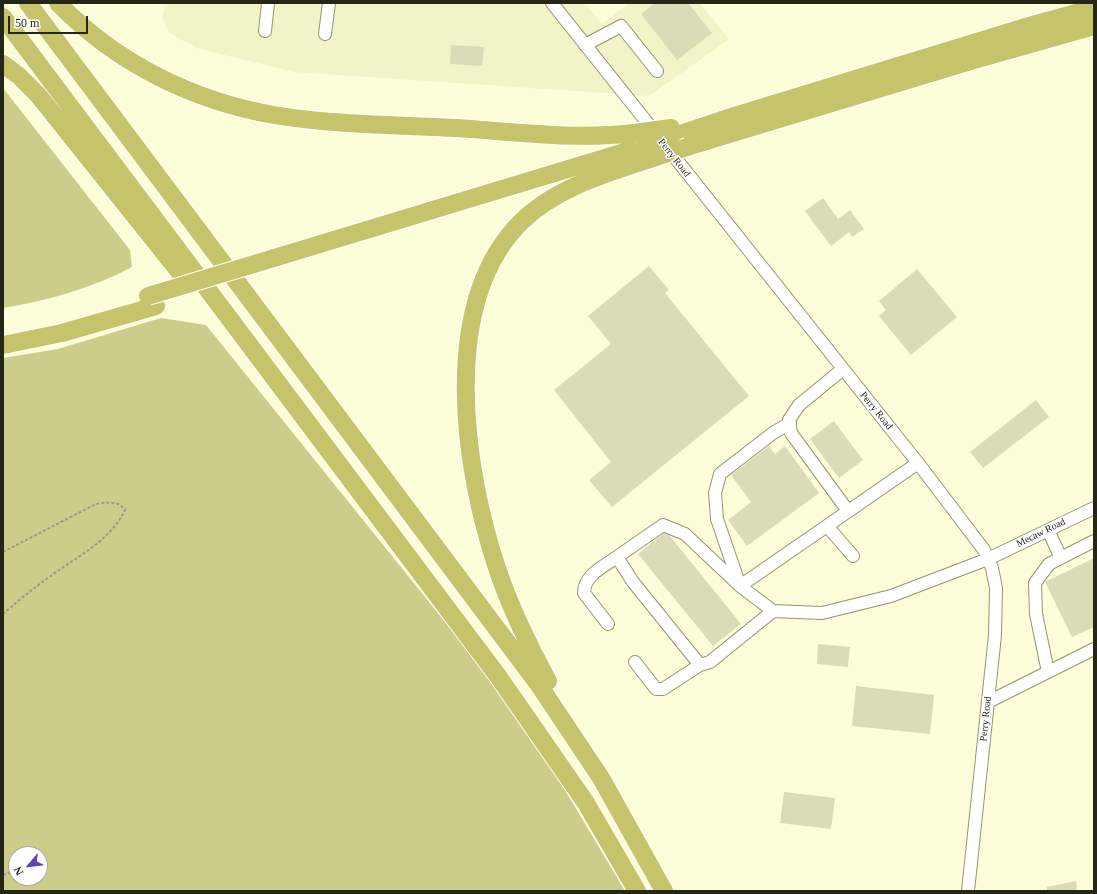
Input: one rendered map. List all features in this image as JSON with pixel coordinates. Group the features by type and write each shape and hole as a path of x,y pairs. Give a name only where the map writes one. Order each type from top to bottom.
{"highway":[{"path":"28,3 517,654 560,715 601,778"},
{"path":"58,3 101,40 150,73 200,96 255,111 326,121 588,136 644,145 679,137 734,116 1022,28 1094,8"},
{"path":"3,17 474,644 543,739 586,803 637,891"},
{"path":"278,263 644,145 978,59 1094,26"},
{"path":"3,64 19,76 38,95 204,303 276,380"},
{"path":"644,145 621,168 553,198 529,215 509,235 493,260 480,291 470,330 466,373 468,426 474,478 484,523 498,571 525,637 664,891"},
{"path":"3,345 68,331 152,301 278,263 621,168"},
{"path":"3,334 152,301"}],"street":[{"path":"265,31 268,3"},
{"path":"325,34 329,3"},
{"name":"Perry Road","path":"552,3 918,463 975,537 988,559 994,578 996,610 968,891"},
{"path":"585,45 621,26 657,71"},
{"path":"843,369 799,405 789,420 791,433 848,511"},
{"path":"740,586 717,519 715,493 720,474 773,433 790,423"},
{"path":"740,586 918,463"},
{"name":"Mecaw Road","path":"773,612 822,612 891,596 988,559 1094,508"},
{"path":"608,624 584,593 584,585 591,575 662,525 685,534 740,586 773,612 710,662 700,665 663,689 656,689 635,662"},
{"path":"827,526 853,556"},
{"path":"1048,530 1060,558"},
{"path":"1048,672 1036,614 1035,583 1049,564 1094,541"},
{"path":"617,557 633,582 700,665"},
{"path":"988,702 1094,649"}],"path":[{"path":"3,552 102,502 120,505 126,510 120,520 105,536 30,591 3,614"}],"shaded area":[{"path":"165,3 585,3 602,24 629,3 700,3 729,39 649,96 294,72 196,48 170,33 162,19"},
{"path":"3,88 130,250 132,267 117,275 69,293 36,302 3,308"},
{"path":"161,318 206,325 479,664 514,712 562,785 625,891 3,891 3,358 58,349"}],"building":[{"path":"655,3 688,3 712,33 677,60 641,14"},
{"path":"451,45 484,47 482,66 450,64"},
{"path":"823,198 838,219 850,210 864,229 852,237 849,232 831,246 805,211"},
{"path":"649,266 669,290 665,293 749,396 612,507 589,480 611,462 554,390 611,344 588,316"},
{"path":"917,269 957,317 911,355 879,316 886,310 879,301"},
{"path":"1036,400 1049,417 983,468 970,452"},
{"path":"834,421 863,460 839,478 810,439"},
{"path":"769,446 775,454 785,446 819,493 747,546 728,520 751,502 731,475"},
{"path":"664,533 670,536 741,624 713,646 638,554"},
{"path":"1094,558 1094,627 1072,637 1045,582"},
{"path":"818,644 850,647 848,667 817,664"},
{"path":"856,686 934,695 930,734 852,726"},
{"path":"784,792 835,798 831,829 780,823"},
{"path":"1076,881 1077,891 1047,891 1047,887"}]}
